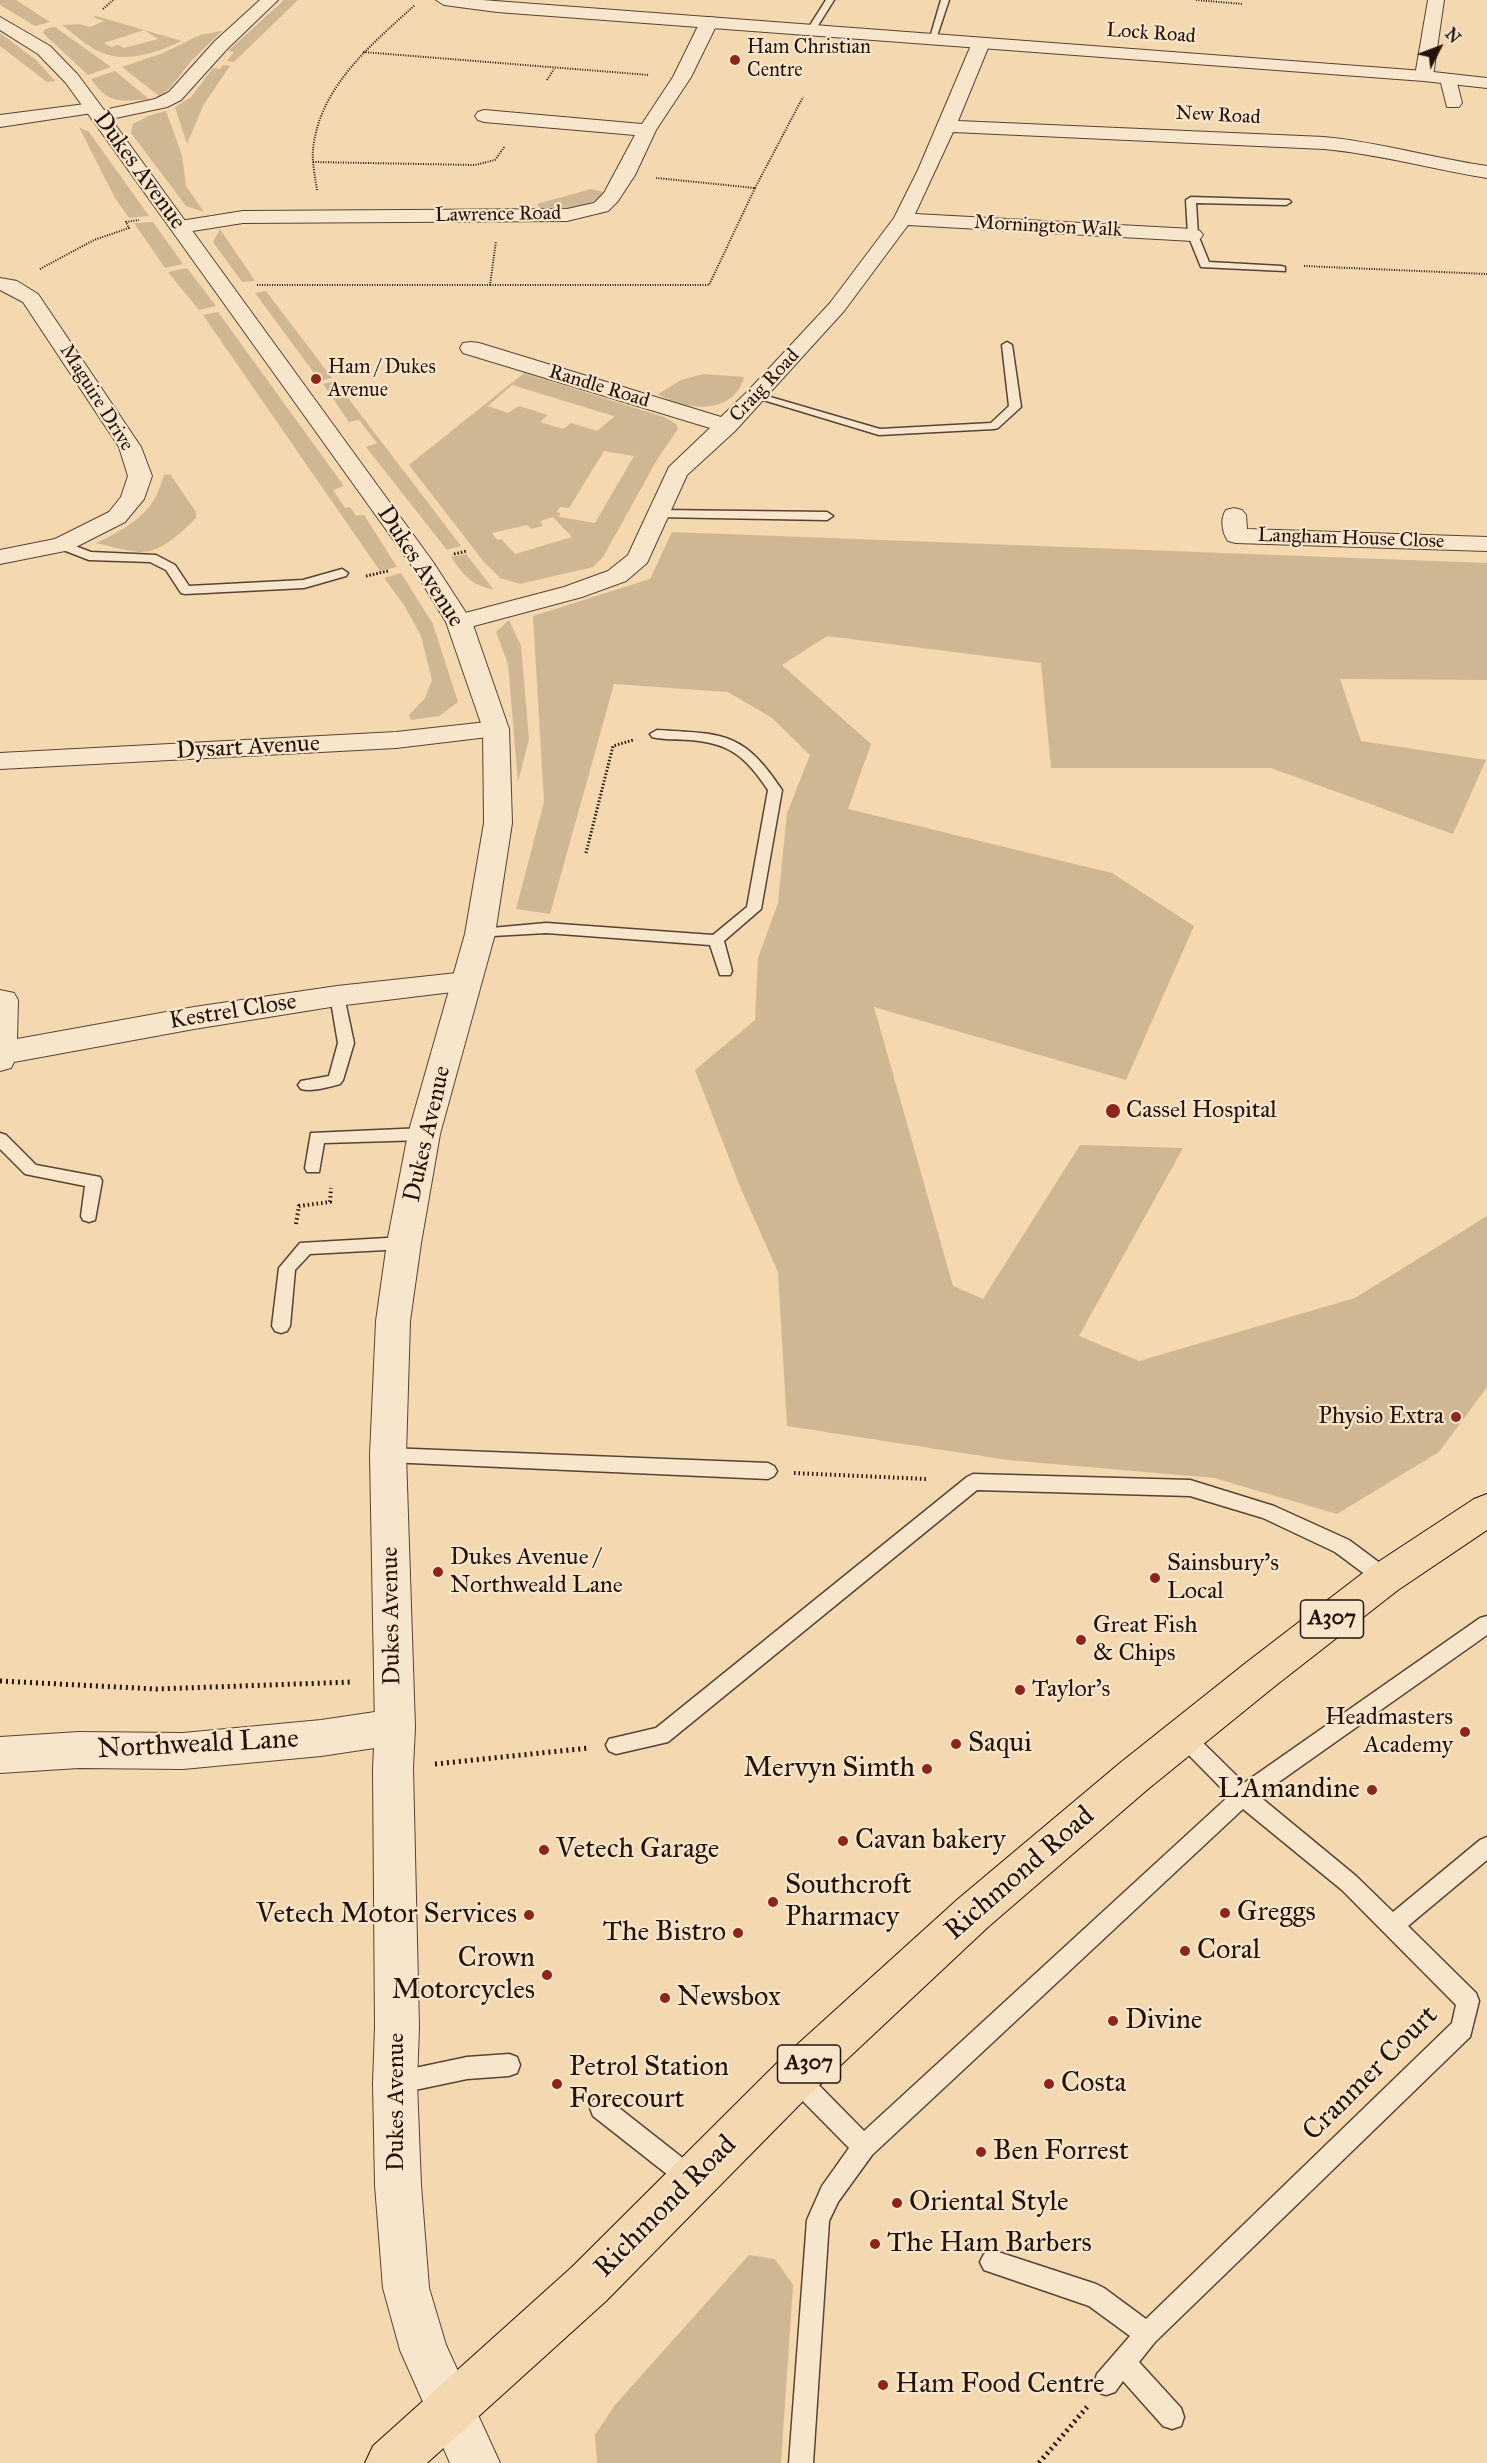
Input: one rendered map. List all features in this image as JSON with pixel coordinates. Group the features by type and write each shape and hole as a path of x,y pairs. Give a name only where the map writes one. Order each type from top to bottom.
{"main road":[{"name":"A307","path":"1183,1736 1385,1578 1487,1510"},
{"name":"Richmond Road","path":"390,2463 448,2408 589,2284 795,2077 973,1913 1183,1736"}],"street":[{"path":"0,121 161,104 175,96 221,45 270,0"},
{"name":"Lock Road","path":"444,0 497,7 1424,76 1487,83"},
{"path":"1424,76 1436,0"},
{"name":"Dukes Avenue","path":"0,22 44,50 72,79 421,562 459,622 496,729 498,824 480,934 424,1134 404,1243 393,1322 388,1455 392,1681 395,1727 393,1768 397,2027 395,2083 398,2195 406,2288 424,2350 448,2408 475,2463"},
{"name":"Lawrence Road","path":"176,222 223,218 320,216 567,215 601,207 626,175 647,130 682,77 709,22"},
{"name":"Craig Road","path":"459,622 573,592 617,576 638,558 677,472 727,426 837,307 903,219 928,170 981,43"},
{"path":"1449,78 1453,103"},
{"path":"484,116 647,130"},
{"name":"New Road","path":"945,126 1324,143 1367,147 1437,164 1487,172"},
{"name":"Mornington Walk","path":"903,219 1193,235"},
{"name":"Maguire Drive","path":"0,557 62,545 117,517 132,500 140,476 130,447 31,298 5,284"},
{"name":"Randle Road","path":"471,348 727,426"},
{"name":"Langham House Close","path":"1234,515 1236,536 1487,544"},
{"name":"Dysart Avenue","path":"0,761 396,740 496,729"},
{"name":"Kestrel Close","path":"3,1000 1,1056 194,1018 337,996 466,982"},
{"name":"Northweald Lane","path":"0,1755 79,1750 183,1751 321,1738 395,1727"}],"lane":[{"path":"811,30 830,0"},
{"path":"932,39 945,0"},
{"path":"1281,269 1205,265 1193,235 1191,200 1286,202"},
{"path":"756,396 879,432 993,426 1015,407 1007,345"},
{"path":"659,514 827,516"},
{"path":"62,545 89,555 152,558 171,568 185,590 304,584 342,573"},
{"path":"480,934 546,928 716,940 754,909 775,790 742,748 722,739 657,734"},
{"path":"716,940 725,972"},
{"path":"306,1084 336,1080 346,1042 337,996"},
{"path":"314,1168 317,1137 424,1134"},
{"path":"0,1139 31,1170 94,1181 89,1216"},
{"path":"281,1326 287,1268 306,1248 404,1243"},
{"path":"388,1455 768,1472"},
{"path":"616,1745 661,1736 973,1482 1190,1488 1268,1512 1331,1541 1359,1557 1385,1578"},
{"path":"801,2463 818,2220 830,2194 864,2146 1243,1796 1487,1624"},
{"name":"Cranmer Court","path":"1106,2383 1147,2334 1462,2029 1468,2001 1349,1883 1243,1796 1183,1736"},
{"path":"1392,1925 1487,1846"},
{"path":"395,2083 467,2068 509,2066"},
{"path":"795,2077 864,2146"},
{"path":"601,2108 693,2180"},
{"path":"992,2262 1096,2296 1147,2334"},
{"path":"1123,2363 1172,2417"}],"path":[{"path":"103,9 113,0"},
{"path":"320,216 313,147 325,102 363,52 420,0"},
{"path":"1196,0 1243,4"},
{"path":"363,52 554,69 682,77"},
{"path":"547,80 554,69"},
{"path":"227,291 266,284 709,285 755,188 803,97"},
{"path":"313,162 475,165 495,160 521,120"},
{"path":"626,175 755,188"},
{"path":"490,285 500,216"},
{"path":"5,284 94,240 129,228 126,222 176,222"},
{"path":"1281,269 1288,265 1487,274"},
{"path":"586,852 613,746 657,734"},
{"path":"787,1472 973,1482"},
{"path":"0,1681 156,1689 392,1681"},
{"path":"393,1768 616,1745"},
{"path":"1039,2463 1106,2383"}],"shaded area":[{"path":"0,0 16,0 50,22 35,26 0,5"},
{"path":"284,0 298,0 234,62 227,61 234,52 228,51"},
{"path":"96,16 182,41 142,55 121,57 90,47 62,25 79,24 90,27 104,21 93,17","holes":["144,30 158,39 124,48 118,45 111,47 104,43"]},
{"path":"55,27 111,67 88,75 43,33 45,29"},
{"path":"222,31 192,60 169,89 159,96 122,67 163,53 200,35"},
{"path":"0,33 36,60 55,81 47,82 0,46"},
{"path":"223,65 230,66 204,104 187,144 175,107 191,97 213,68 220,69"},
{"path":"115,71 149,99 115,100 103,93 91,79"},
{"path":"166,111 182,155 186,186 204,212 186,206 131,133 133,124 148,116"},
{"path":"79,127 89,132 149,216 129,218 115,198"},
{"path":"591,189 604,192 597,199 582,206 566,210 540,210 537,204"},
{"path":"153,222 183,264 165,268 134,223"},
{"path":"220,229 255,281 242,282 213,242"},
{"path":"187,268 216,306 199,310 168,272"},
{"path":"266,291 332,378 320,381 255,293"},
{"path":"218,312 344,486 333,490 345,508 350,507 356,516 364,515 397,567 380,571 203,315"},
{"path":"524,373 664,417 676,424 678,429 658,458 603,557 593,567 520,584 500,578 484,562 409,465","holes":["512,385 614,416 614,417 597,431 571,423 563,429 540,422 548,415 519,406 508,413 488,406","604,451 634,456 595,523 559,517 560,513 557,512 560,507 569,508","553,517 572,537 515,554 492,533 527,525 531,529 543,526 540,521"]},
{"path":"703,374 744,377 738,390 719,404 694,406 681,404 658,394 681,380"},
{"path":"335,381 461,546 447,550 366,447 377,443 359,420 349,422 323,384"},
{"path":"170,474 196,512 196,518 185,529 163,546 147,552 128,551 96,543 137,519 150,505 164,475"},
{"path":"672,532 1487,563 1487,680 1340,679 1361,741 1486,760 1453,834 1271,768 1051,768 1041,663 827,636 782,665 871,744 848,809 1112,873 1194,926 1126,1080 874,1007 953,1286 983,1299 1080,1145 1183,1148 1079,1336 1139,1361 1355,1298 1487,1216 1487,1387 1439,1452 1337,1514 1214,1478 1008,1460 787,1426 778,1272 741,1189 695,1070 755,1020 758,958 778,903 787,813 810,755 772,718 728,692 614,684 550,914 516,909 544,802 533,616 650,579"},
{"path":"466,554 494,590 469,579 451,557"},
{"path":"401,573 433,624 458,702 439,716 411,720 409,715 425,698 432,680 421,636 404,605 384,578"},
{"path":"509,620 521,646 529,739 518,782 508,664 496,632"},
{"path":"749,2255 775,2259 793,2285 781,2463 597,2463 595,2435 615,2405"}],"place":[{"name":"Ham Christian Centre","path":"735,60"},
{"name":"Ham / Dukes Avenue","path":"316,379"},
{"name":"Cassel Hospital","path":"1113,1111"},
{"name":"Physio Extra","path":"1456,1417"},
{"name":"Dukes Avenue / Northweald Lane","path":"438,1572"},
{"name":"Sainsbury's Local","path":"1155,1578"},
{"name":"Great Fish & Chips","path":"1081,1640"},
{"name":"Taylor's","path":"1020,1690"},
{"name":"Headmasters Academy","path":"1465,1732"},
{"name":"Saqui","path":"956,1744"},
{"name":"Mervyn Simth","path":"927,1769"},
{"name":"L’Amandine","path":"1372,1790"},
{"name":"Cavan bakery","path":"843,1841"},
{"name":"Vetech Garage","path":"544,1850"},
{"name":"Southcroft Pharmacy","path":"773,1902"},
{"name":"Greggs","path":"1225,1913"},
{"name":"Vetech Motor Services","path":"529,1915"},
{"name":"The Bistro","path":"738,1933"},
{"name":"Coral","path":"1185,1951"},
{"name":"Crown Motorcycles","path":"547,1975"},
{"name":"Newsbox","path":"665,1998"},
{"name":"Divine","path":"1113,2021"},
{"name":"Petrol Station Forecourt","path":"557,2084"},
{"name":"Costa","path":"1049,2084"},
{"name":"Ben Forrest","path":"981,2152"},
{"name":"Oriental Style","path":"897,2203"},
{"name":"The Ham Barbers","path":"875,2244"},
{"name":"Ham Food Centre","path":"883,2385"}]}
